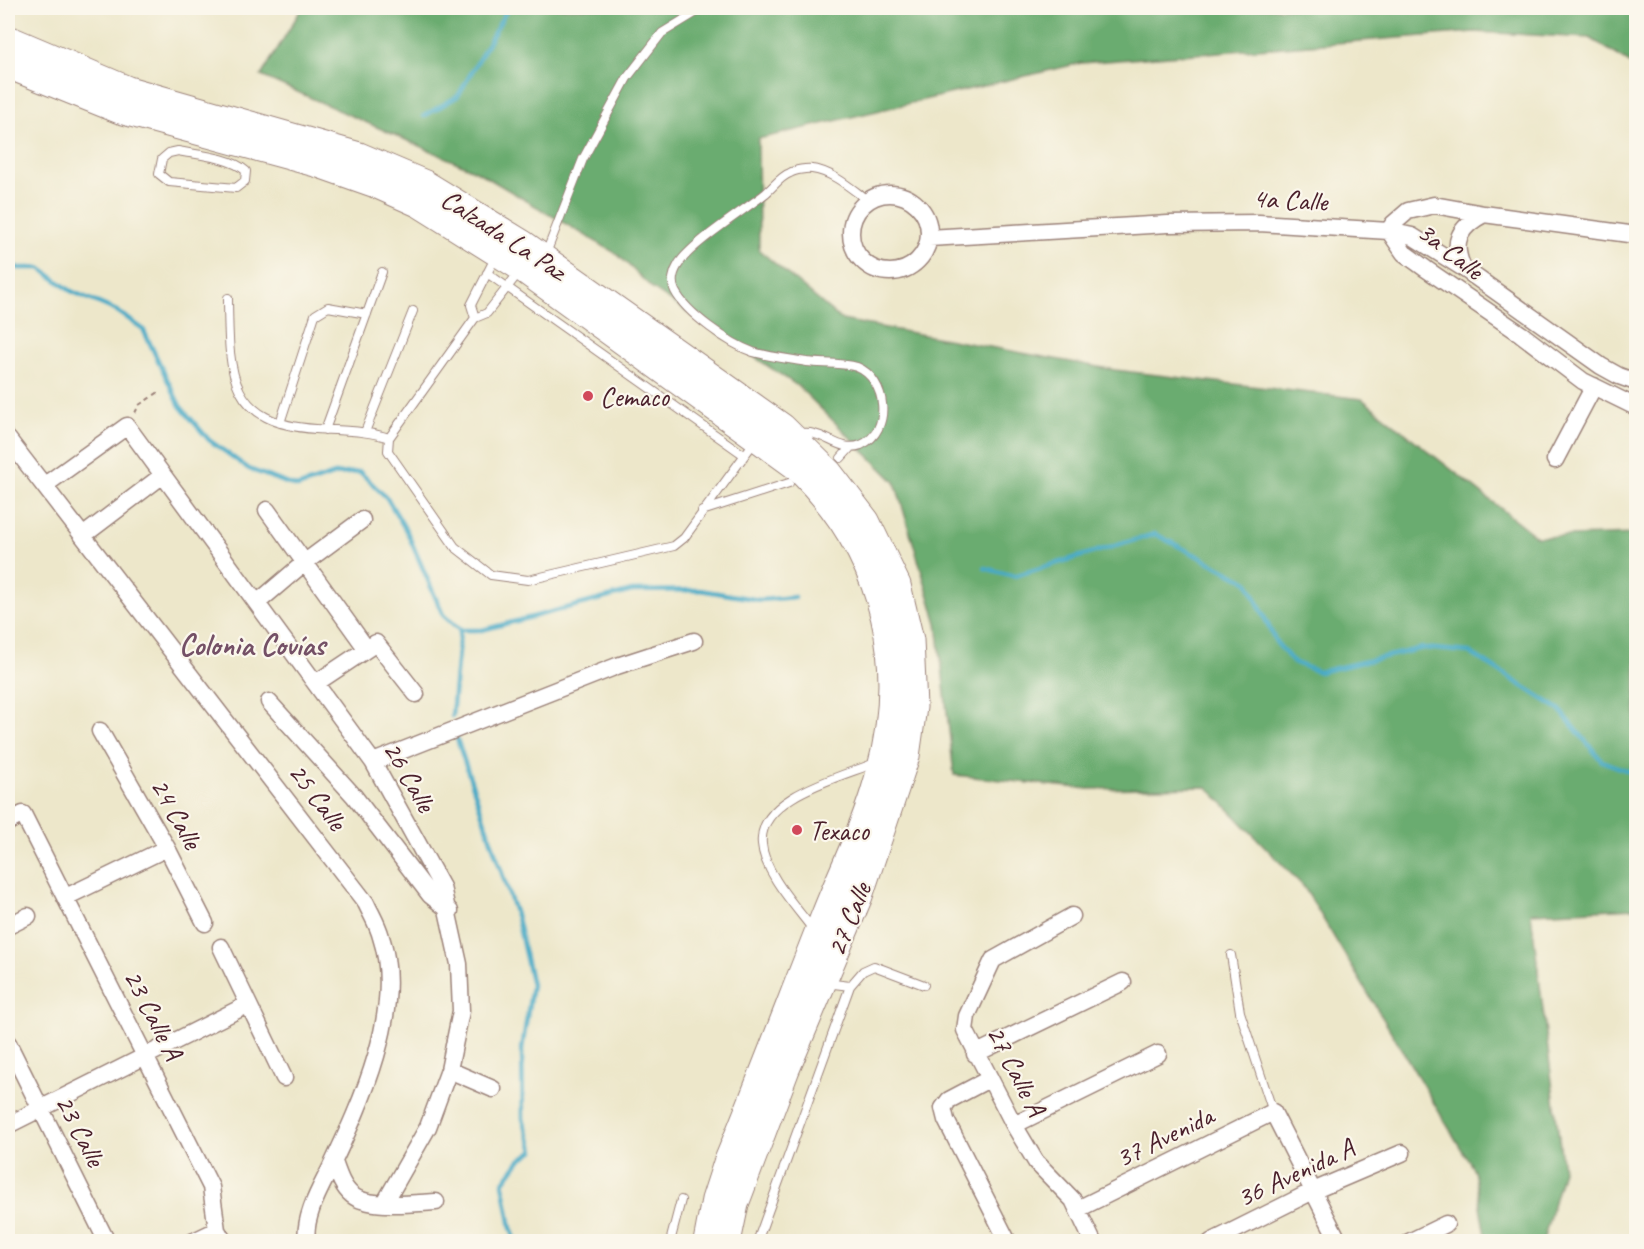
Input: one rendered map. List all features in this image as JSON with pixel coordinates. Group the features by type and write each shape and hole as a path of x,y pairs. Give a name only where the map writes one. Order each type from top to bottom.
{"main road":[{"name":"Calzada La Paz","path":"8,39 128,90 359,156 426,184 524,271 791,436 829,472 850,497 878,541 888,588"},
{"name":"Calzada La Paz","path":"8,65 218,148 319,164 373,183 420,204 493,262 524,271 546,299 751,446 796,466 820,489 888,588"},
{"name":"27 Calle","path":"707,1242 715,1200 727,1164 874,795 884,759 892,715 893,672 888,588"},
{"name":"27 Calle","path":"728,1242 735,1204 822,982 859,896 906,756 913,707 910,640 888,588"}],"street":[{"path":"892,193 916,203 924,213 929,238 925,251 907,268 881,271 869,266 856,252 850,234 855,215 867,200 879,194 892,193"},
{"path":"1389,231 1408,211 1420,206 1452,206 1484,214 1636,235"},
{"path":"1463,268 1456,246 1457,237 1465,226 1484,214"},
{"name":"4a Calle","path":"929,238 1168,224 1258,223 1389,231"},
{"name":"3a Calle","path":"1389,231 1412,236 1463,268 1601,366 1636,382"},
{"name":"3a Calle","path":"1389,231 1404,253 1594,386 1636,407"},
{"path":"1555,460 1594,386"},
{"path":"45,484 127,426"},
{"name":"26 Calle","path":"127,426 373,762 442,888 450,911 459,964 460,1011 449,1070 428,1127 384,1204"},
{"name":"25 Calle","path":"8,439 45,484 366,903 382,938 388,977 386,1019 370,1074 334,1162 314,1202 306,1235 307,1242"},
{"path":"84,535 163,475"},
{"path":"267,510 366,648"},
{"path":"257,603 304,563 362,520"},
{"path":"373,762 617,666 694,641"},
{"path":"316,683 376,643 416,694"},
{"path":"269,702 354,796 430,895 450,911"},
{"name":"24 Calle","path":"100,731 167,848 205,923"},
{"name":"23 Calle A","path":"8,822 23,814 66,897 211,1187 220,1236"},
{"path":"66,897 167,848"},
{"path":"8,926 28,916"},
{"name":"27 Calle A","path":"1072,916 993,960 965,1023 967,1037 975,1054 1014,1125 1036,1162 1065,1190 1078,1209 1093,1242"},
{"path":"221,947 284,1078"},
{"path":"975,1054 1123,982"},
{"path":"8,1125 247,1005"},
{"name":"23 Calle","path":"8,1043 107,1242"},
{"path":"1014,1125 1158,1054"},
{"path":"449,1070 493,1089"},
{"path":"989,1079 949,1100 943,1108 946,1120 1008,1242"},
{"path":"1273,1112 1339,1242"},
{"name":"37 Avenida","path":"1078,1209 1273,1112"},
{"name":"36 Avenida A","path":"1211,1242 1313,1191 1402,1153"},
{"path":"334,1162 351,1194 357,1199 384,1204 436,1202"},
{"path":"1409,1242 1446,1224"},
{"path":"192,1242 220,1236"}],"lane":[{"path":"703,8 662,33 627,78 524,271 487,313 475,318 389,438 388,451 454,547 491,575 528,580 674,546 684,538 751,446"},
{"path":"218,148 246,171 242,185 236,188 169,182 159,174 162,159 169,153 218,148"},
{"path":"841,458 851,447 868,441 882,420 883,401 874,382 857,368 780,358 751,351 698,318 681,302 672,285 678,263 788,173 811,168 826,173 867,200"},
{"path":"475,318 471,305 493,262"},
{"path":"325,430 382,272"},
{"path":"228,298 229,357 239,391 259,415 292,427 365,432 389,438"},
{"path":"280,423 315,315 328,307 367,314"},
{"path":"365,432 413,311"},
{"path":"791,436 812,432 851,447"},
{"path":"702,511 789,483"},
{"path":"817,936 779,885 764,852 762,835 767,819 776,808 799,794 884,759"},
{"path":"1231,955 1240,1012 1273,1112"},
{"path":"759,1241 849,986 864,971 874,966 924,985"},
{"path":"822,982 849,986"},
{"path":"670,1242 681,1200"}],"path":[{"path":"127,426 139,405 159,392"}],"green space":[{"path":"302,8 1636,8 1636,67 1590,38 1474,32 1081,63 758,139 759,250 842,320 1115,370 1362,399 1537,537 1636,534 1636,908 1531,913 1563,1170 1543,1241 1486,1241 1474,1170 1304,887 1207,787 1088,789 954,775 937,623 895,482 799,387 653,289 617,254 476,171 261,76"}],"waterway":[{"path":"424,116 458,96 508,8"},
{"path":"8,262 18,268 40,268 71,291 117,311 143,329 180,406 209,440 249,469 297,487 335,474 360,472 387,498 407,532 443,615 460,630 482,630 632,591 700,590 760,600 795,597"},
{"path":"985,568 1014,576 1155,534 1248,582 1276,642 1293,662 1319,672 1423,648 1469,652 1560,710 1602,761 1636,774"},
{"path":"452,716 460,630"},
{"path":"456,736 517,918 532,985 522,1049 523,1119 534,1150 520,1160 503,1183 511,1228 516,1242"}],"place":[{"name":"Cemaco","path":"588,396"},
{"name":"Texaco","path":"797,830"}],"district":[{"name":"Colonia Covías","path":"252,645"}]}
